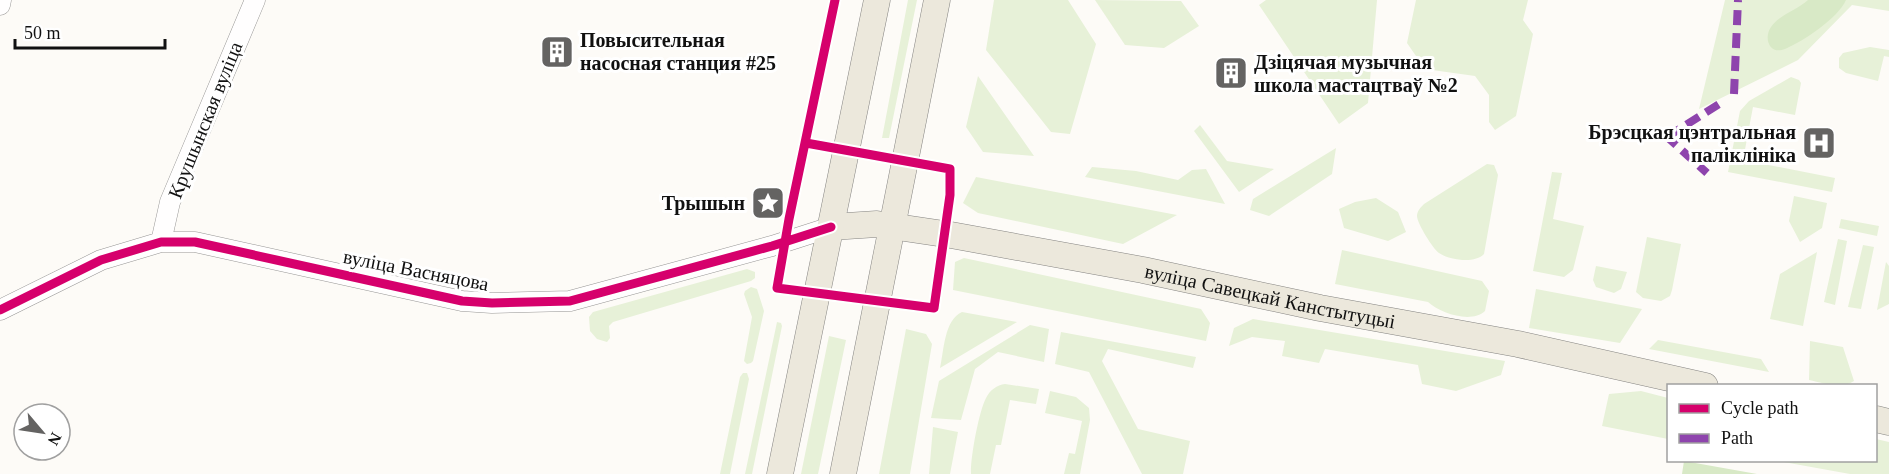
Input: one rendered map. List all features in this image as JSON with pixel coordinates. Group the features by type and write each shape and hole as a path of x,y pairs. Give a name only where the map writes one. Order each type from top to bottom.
{"main road":[{"path":"780,474 877,0"},
{"path":"843,474 937,0"},
{"name":"вуліца Савецкай Канстытуцыі","path":"831,227 862,224 893,226 1143,270 1320,308 1518,344 1696,384"}],"street":[{"path":"0,5 1,0"},
{"name":"Крушынская вуліца","path":"161,242 171,202 255,0"},
{"name":"вуліца Васняцова","path":"0,310 101,260 161,242 195,242 462,301 492,303 570,301 772,246 831,227"}],"green space":[{"path":"908,0 917,0 889,138 882,138"},
{"path":"994,0 1068,0 1096,44 1070,134 1051,132 986,50"},
{"path":"1095,0 1181,1 1199,26 1164,48 1125,45"},
{"path":"1266,0 1377,0 1368,103 1339,124 1259,5"},
{"path":"1416,0 1528,0 1523,20 1533,34 1516,116 1495,130 1489,122 1489,95 1475,76 1425,69 1407,43"},
{"path":"1725,0 1889,0 1889,11 1852,5 1798,60 1699,109"},
{"path":"1808,0 1846,0 1836,14 1811,35 1785,49 1772,48 1768,41 1771,27"},
{"path":"1870,47 1889,50 1889,57 1884,56 1878,81 1846,73 1839,68 1839,58 1843,53"},
{"path":"978,76 1034,156 983,152 966,127"},
{"path":"1791,77 1801,83 1795,115 1753,107 1743,160 1835,178 1832,192 1728,172 1740,111 1749,101"},
{"path":"1200,125 1227,161 1274,169 1239,192 1194,131"},
{"path":"1336,148 1332,174 1269,216 1250,210 1253,199"},
{"path":"1487,164 1494,165 1498,175 1484,254 1468,260 1455,259 1439,253 1422,230 1417,216 1418,211 1424,204"},
{"path":"1092,167 1136,171 1178,180 1192,170 1206,169 1225,204 1085,177"},
{"path":"1552,172 1562,173 1553,219 1584,226 1573,270 1564,277 1533,271"},
{"path":"976,177 1177,215 1123,244 978,213 963,203"},
{"path":"1794,196 1827,203 1822,228 1800,242 1789,221"},
{"path":"1376,198 1398,212 1406,232 1388,241 1344,228 1339,209 1355,202"},
{"path":"1841,219 1879,226 1877,236 1839,228"},
{"path":"1647,237 1681,244 1670,296 1661,301 1643,298 1636,292"},
{"path":"1838,239 1847,241 1835,305 1824,302"},
{"path":"1863,245 1874,247 1861,309 1848,307"},
{"path":"1342,250 1482,281 1489,291 1485,311 1472,317 1456,316 1428,302 1335,284"},
{"path":"1817,252 1803,326 1770,319 1780,274"},
{"path":"964,258 1201,309 1210,323 1206,341 953,290 955,262"},
{"path":"1886,262 1889,266 1889,304 1877,310"},
{"path":"1596,266 1627,272 1621,289 1614,293 1596,287 1593,280"},
{"path":"747,269 755,272 755,278 751,281 613,322 609,326 610,338 607,342 597,339 590,331 589,317 593,312"},
{"path":"751,287 757,289 764,311 753,361 747,364 744,361 752,317 744,294"},
{"path":"1536,289 1642,309 1620,343 1529,328"},
{"path":"962,312 1017,322 940,368 948,329 956,316"},
{"path":"1253,319 1505,361 1501,375 1456,391 1422,384 1418,365 1325,349 1319,363 1282,356 1285,341 1252,337 1229,346 1234,328"},
{"path":"777,322 782,326 752,474 745,474"},
{"path":"1030,325 1049,329 1044,362 998,352 975,369 961,420 931,418 939,381"},
{"path":"906,329 926,334 932,344 910,474 879,474"},
{"path":"1061,332 1196,357 1193,368 1108,349 1102,361 1138,429 1190,441 1183,474 1142,474 1089,372 1055,364"},
{"path":"829,336 846,340 818,474 801,474"},
{"path":"1658,340 1761,359 1769,372 1649,349"},
{"path":"1810,341 1843,347 1854,381 1849,384 1826,384 1809,380"},
{"path":"743,373 747,373 749,379 730,474 720,474 740,377"},
{"path":"1005,384 1039,389 1036,404 1010,400 1001,445 996,445 990,474 971,474 983,404 992,390"},
{"path":"1050,391 1076,397 1089,408 1090,420 1080,474 1064,474 1069,453 1075,454 1082,421 1045,413"},
{"path":"1641,391 1667,398 1667,439 1602,426 1609,394"},
{"path":"933,427 958,432 950,474 929,474"},
{"path":"1877,439 1889,442 1889,474 1850,474 1784,462 1877,462"},
{"path":"1684,462 1690,462 1757,474 1682,474"}],"marked path":[{"path":"1734,94 1738,0"},
{"path":"1667,137 1724,101"},
{"path":"1665,135 1707,173"}],"cycle path":[{"path":"806,143 950,169 950,195 934,308 777,288 789,219 835,0"},
{"path":"0,310 101,260 161,242 195,242 462,301 492,303 570,301 772,246 831,227"}],"place":[{"name":"Повысительная насосная станция #25","path":"557,52"},
{"name":"Дзіцячая музычная школа мастацтваў №2","path":"1231,73"},
{"name":"Брэсцкая цэнтральная паліклініка","path":"1819,143"},
{"name":"Трышын","path":"768,203"}]}
